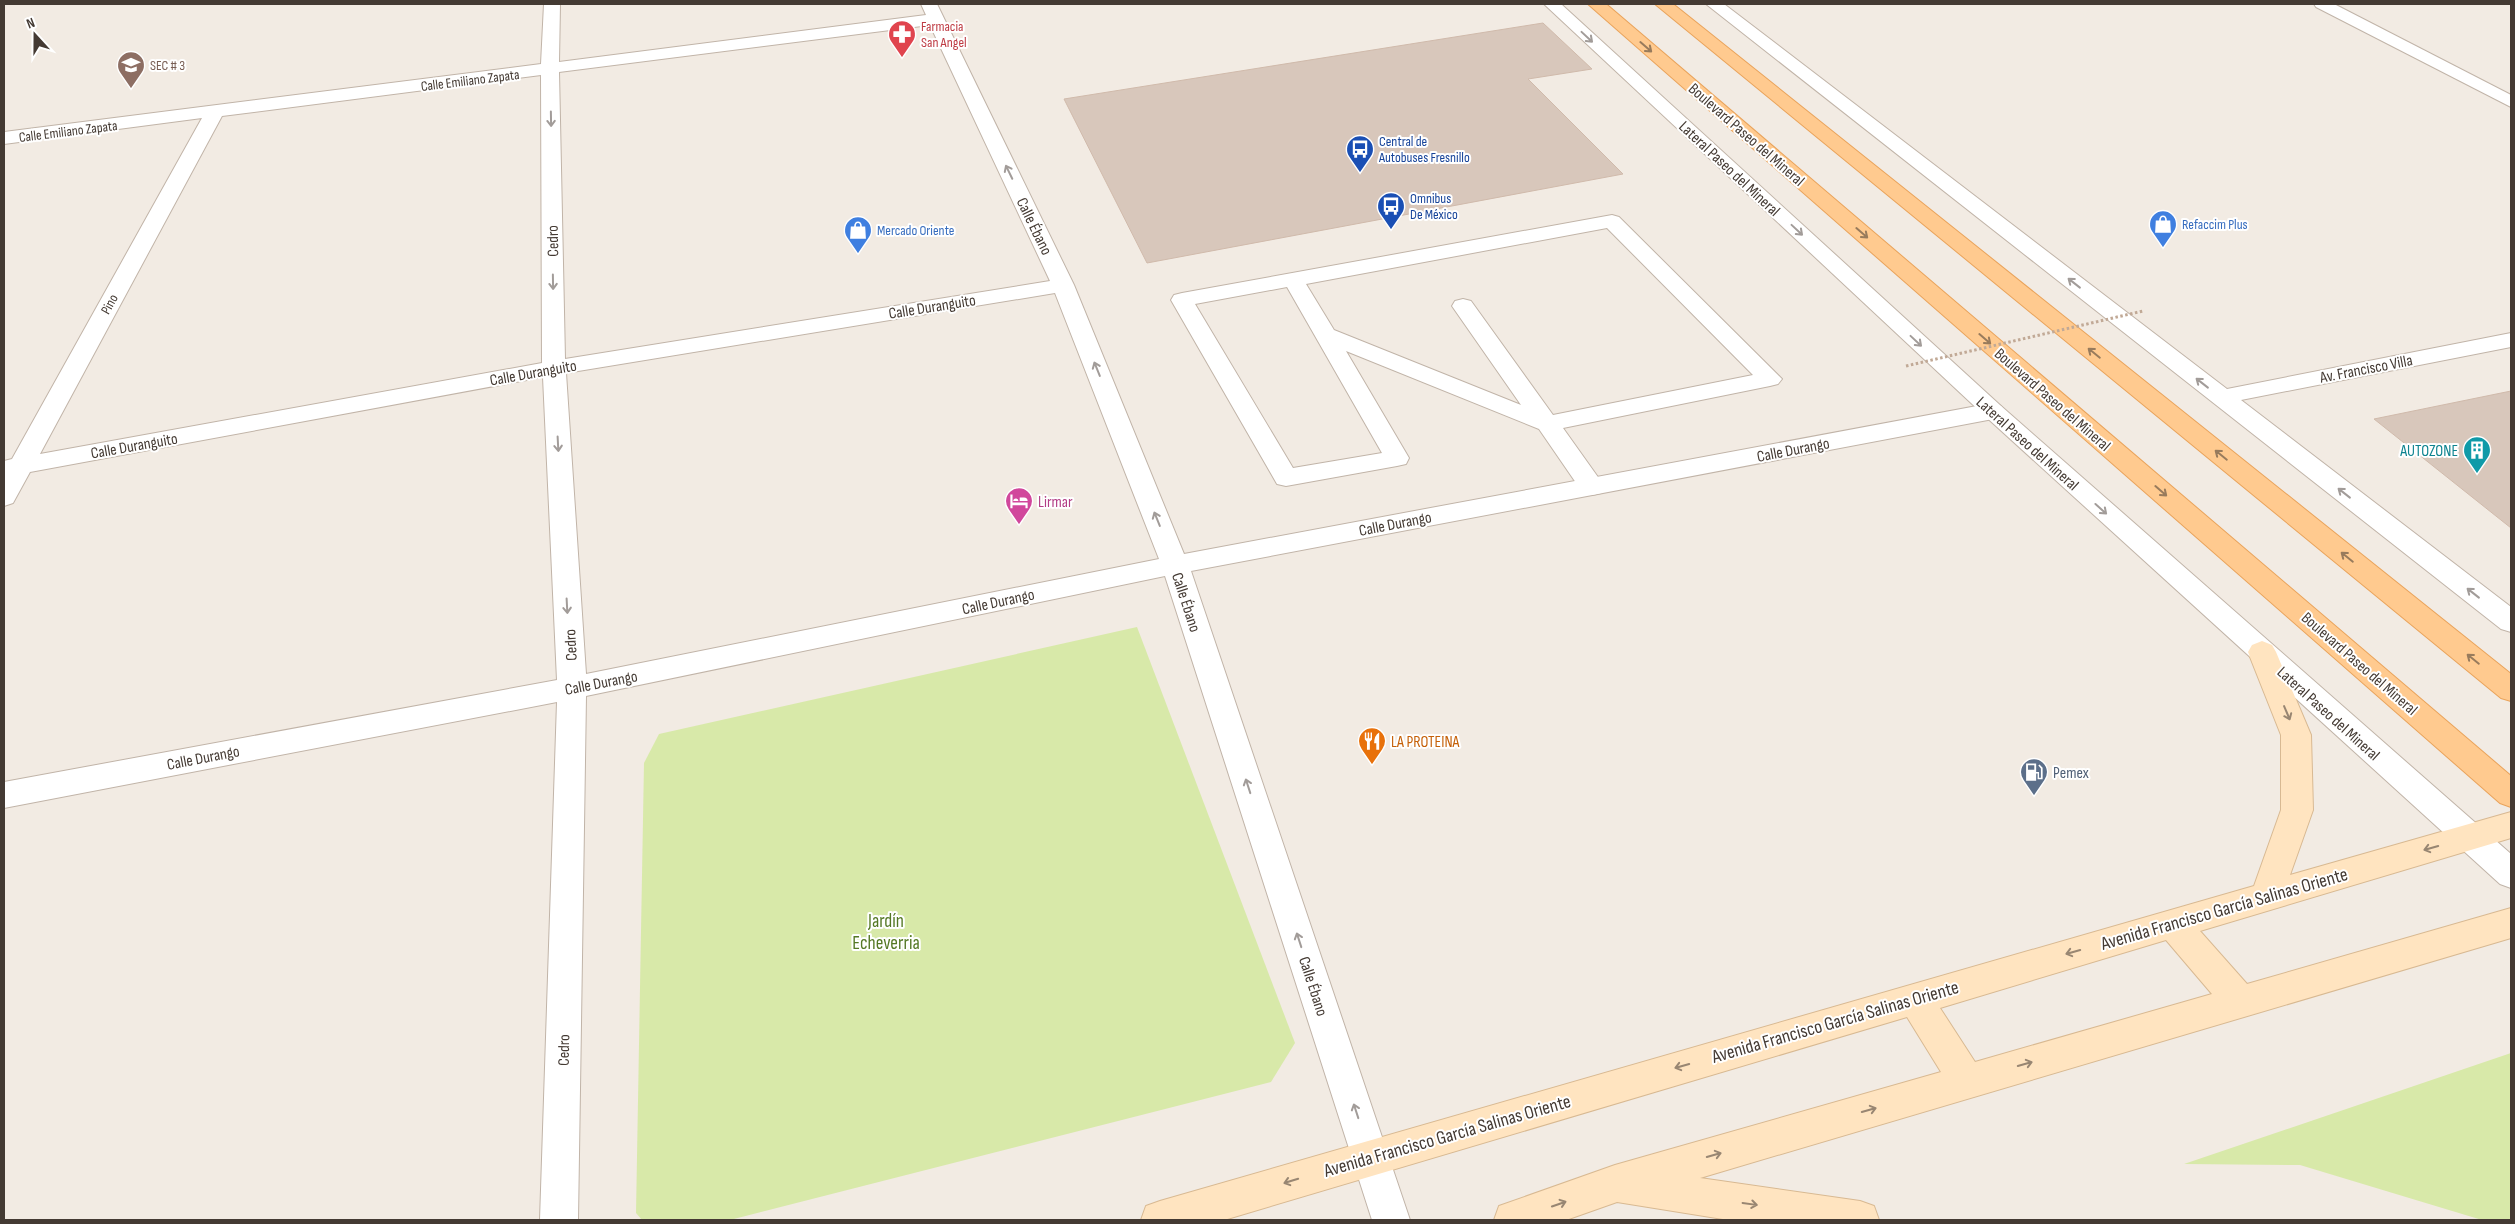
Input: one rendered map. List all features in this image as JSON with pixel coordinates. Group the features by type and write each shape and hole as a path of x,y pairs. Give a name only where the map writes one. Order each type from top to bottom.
{"main road":[{"name":"Boulevard Paseo del Mineral","path":"1596,4 2511,794"},
{"path":"1663,4 2511,690"},
{"path":"2262,652 2296,735 2297,810 2267,895"},
{"name":"Avenida Francisco García Salinas Oriente","path":"1160,1220 2511,825"},
{"path":"2172,923 2241,1002"},
{"path":"1513,1220 1615,1184 2511,923"},
{"path":"1914,998 1967,1081"},
{"path":"1615,1184 1860,1220"}],"street":[{"name":"Cedro","path":"552,4 550,70 554,368 572,688 559,1220"},
{"name":"Lateral Paseo del Mineral","path":"1552,4 1992,411 2511,874"},
{"path":"1714,4 2511,622"},
{"path":"2322,4 2511,102"},
{"name":"Calle Emiliano Zapata","path":"4,138 550,70 933,12"},
{"name":"Calle Ébano","path":"933,12 1063,285 1175,565 1391,1220"},
{"name":"Pino","path":"4,496 12,468 215,112"},
{"path":"1293,279 1324,334 1397,458 1286,478 1182,300 1293,279 1612,221 1770,379 1547,424 1324,334"},
{"name":"Calle Duranguito","path":"12,468 554,368 1063,285"},
{"path":"1463,306 1592,487"},
{"name":"Av. Francisco Villa","path":"2221,398 2258,389 2511,340"},
{"name":"Calle Durango","path":"4,795 572,688 1175,565 1992,411"}],"path":[{"path":"1906,366 2143,311"}],"green space":[{"name":"Jardín Echeverria","path":"1137,627 1295,1043 1271,1082 730,1220 642,1220 636,1213 644,763 659,734"},
{"path":"2511,1053 2511,1220 2482,1220 2300,1165 2184,1164"}],"building":[{"path":"1543,23 1592,69 1528,79 1623,174 1147,263 1064,99"},
{"name":"AUTOZONE","path":"2511,391 2511,528 2374,419"}],"place":[{"name":"Farmacia San Angel","path":"902,58"},
{"name":"SEC # 3","path":"131,89"},
{"name":"Central de Autobuses Fresnillo","path":"1360,173"},
{"name":"Omnibus De México","path":"1391,230"},
{"name":"Refaccim Plus","path":"2163,248"},
{"name":"Mercado Oriente","path":"858,254"},
{"name":"AUTOZONE","path":"2477,474"},
{"name":"Lirmar","path":"1019,525"},
{"name":"LA PROTEINA","path":"1372,765"},
{"name":"Pemex","path":"2034,796"}]}
